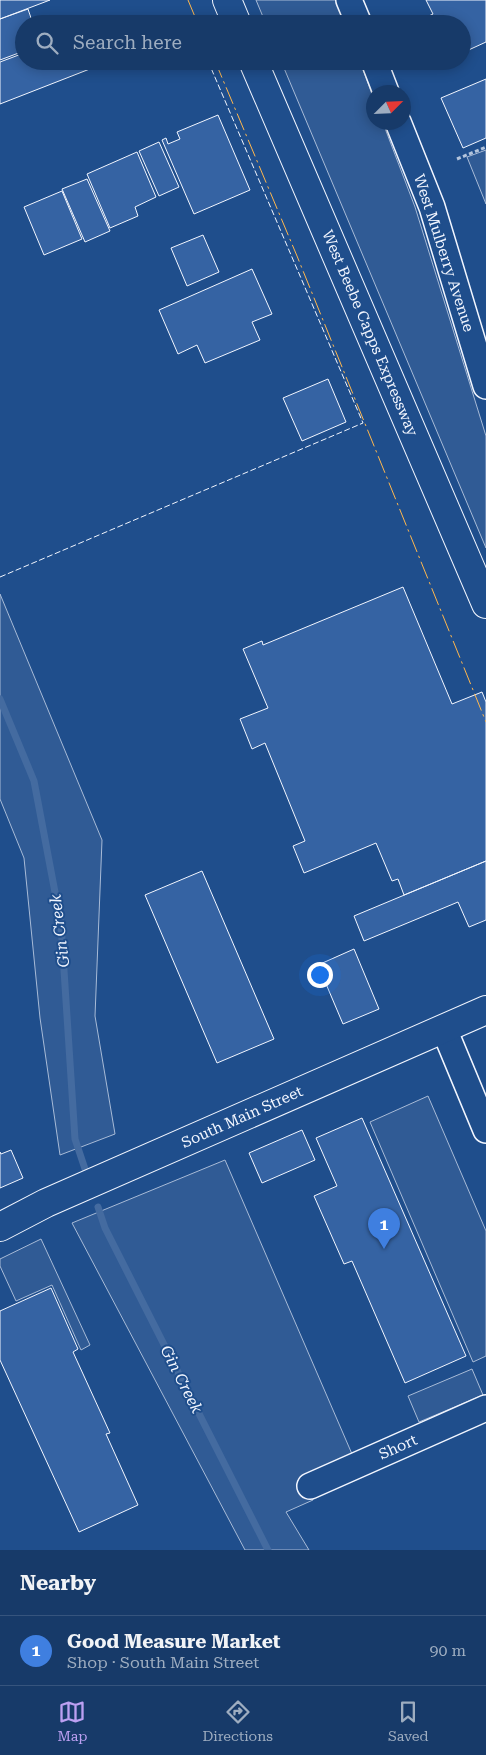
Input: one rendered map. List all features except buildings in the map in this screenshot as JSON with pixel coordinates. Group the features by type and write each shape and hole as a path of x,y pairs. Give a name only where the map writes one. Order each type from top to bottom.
{"main road":[{"path":"227,0 233,15"},
{"name":"West Beebe Capps Expressway","path":"257,70 486,604"},
{"name":"South Main Street","path":"0,1227 46,1203 486,1010"}],"street":[{"path":"349,0 355,15"},
{"path":"377,70 383,85"},
{"name":"West Mulberry Avenue","path":"401,130 432,207 486,386"},
{"path":"444,1028 479,1094 486,1130"},
{"name":"Short","path":"310,1486 486,1408"}],"path":[{"path":"457,159 486,146"}],"shaded area":[{"path":"256,0 337,0 343,15 262,15"},
{"path":"285,70 363,70 369,85 366,85 366,130 386,130 415,207 486,436 486,548"},
{"path":"486,150 486,204 467,157"},
{"path":"0,594 102,840 95,1016 115,1134 60,1155 40,1018 24,858 0,799"},
{"path":"428,1096 486,1231 486,1356 473,1362 370,1122"},
{"path":"225,1160 352,1454 302,1476 313,1500 286,1512 309,1550 245,1550 72,1223"},
{"path":"41,1239 90,1345 81,1350 52,1285 16,1301 0,1266 0,1259"},
{"path":"472,1369 483,1395 419,1422 408,1396"}],"waterway":[{"name":"Gin Creek","path":"0,699 34,781 61,924 75,1139 85,1169"},
{"name":"Gin Creek","path":"98,1207 105,1228 268,1550"}],"fence":[{"path":"0,577 363,423 212,70"}],"power":[{"path":"188,0 194,15"},
{"path":"219,70 297,256 486,722"}],"place":[{"name":"Good Measure Market","path":"384,1249"}]}
